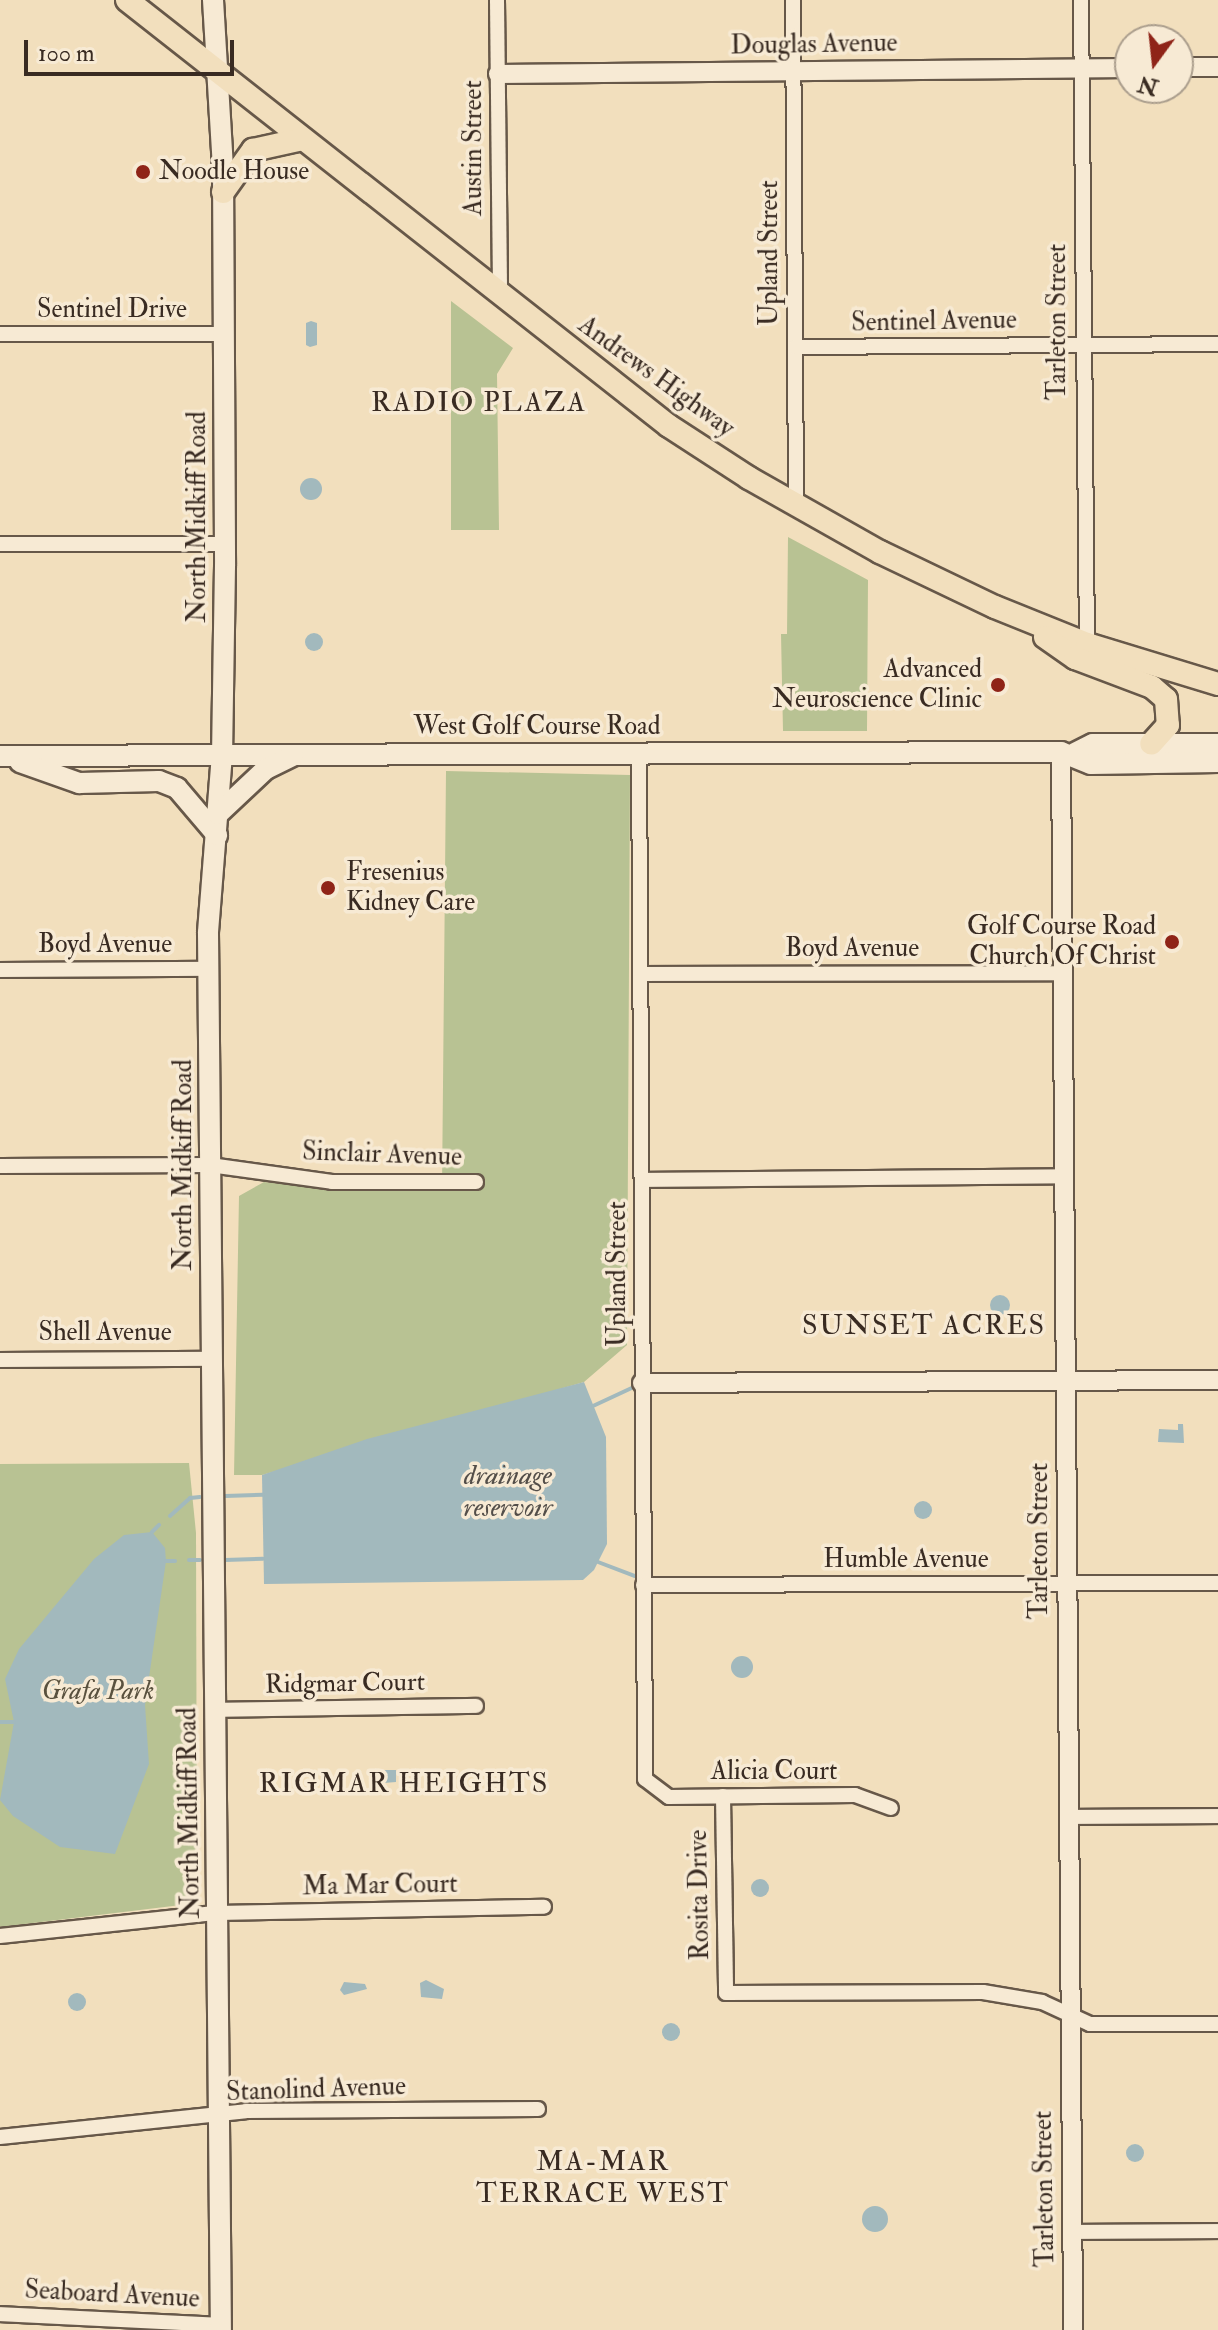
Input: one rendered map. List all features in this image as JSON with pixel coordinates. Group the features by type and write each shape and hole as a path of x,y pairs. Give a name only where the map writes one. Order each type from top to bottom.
{"main road":[{"name":"Andrews Highway","path":"127,0 669,426 796,506 1007,612 1087,644 1218,684"},
{"name":"North Midkiff Road","path":"213,0 223,192 225,544 222,754 210,969 216,2117 221,2328"},
{"path":"223,192 253,150 303,139"},
{"path":"1007,612 1075,658 1152,687 1166,699 1169,720 1151,744"},
{"name":"West Golf Course Road","path":"2,756 1068,753 1093,744 1218,744"},
{"path":"2,756 79,783 159,781 177,788 218,825 266,769 299,753"},
{"name":"West Golf Course Road","path":"1068,753 1091,764 1218,762"}],"street":[{"name":"Austin Street","path":"497,0 500,295"},
{"name":"Upland Street","path":"793,0 796,506"},
{"name":"Tarleton Street","path":"1081,0 1087,644"},
{"path":"1194,67 1218,67"},
{"name":"Douglas Avenue","path":"498,74 1114,68"},
{"name":"Sentinel Drive","path":"0,334 224,334"},
{"name":"Sentinel Avenue","path":"795,347 1218,344"},
{"path":"0,544 225,544"},
{"name":"Upland Street","path":"639,753 645,1779 656,1792"},
{"name":"Tarleton Street","path":"1068,753 1063,1176 1073,2330"},
{"name":"Boyd Avenue","path":"0,970 210,969"},
{"name":"Boyd Avenue","path":"641,974 1063,973"},
{"name":"Sinclair Avenue","path":"0,1166 210,1165 332,1182 476,1182"},
{"path":"642,1180 1063,1176"},
{"name":"Shell Avenue","path":"0,1360 211,1359"},
{"path":"642,1383 1218,1380"},
{"name":"Humble Avenue","path":"643,1585 1218,1583"},
{"name":"Ridgmar Court","path":"214,1710 476,1706"},
{"name":"Alicia Court","path":"656,1792 669,1797 855,1795 891,1808"},
{"name":"Rosita Drive","path":"723,1796 726,1993 983,1992 1042,2002 1069,2016"},
{"path":"1068,1817 1218,1816"},
{"name":"Ma Mar Court","path":"0,1936 217,1913 544,1907"},
{"path":"1069,2016 1090,2024 1218,2024"},
{"name":"Stanolind Avenue","path":"0,2137 216,2117 246,2111 538,2109"},
{"path":"1072,2232 1218,2231"},
{"name":"Seaboard Avenue","path":"0,2314 221,2328"}],"green space":[{"path":"451,301 513,348 497,374 499,530 451,530"},
{"path":"788,537 868,580 867,731 783,731 781,634 787,634"},
{"path":"446,771 630,775 627,1345 584,1382 262,1475 234,1475 239,1196 264,1182 335,1190 442,1189"},
{"name":"Grafa Park","path":"189,1463 196,1533 197,1898 181,1905 0,1927 0,1464"}],"water":[{"path":"306,323 317,323 317,345 310,347 306,345"},
{"path":"311,478 319,481 322,489 319,497 311,500 303,497 300,489 303,481"},
{"path":"310,633 318,633 323,642 321,649 310,651 305,646 305,638"},
{"path":"1000,1295 1007,1298 1010,1305 1007,1312 1000,1315 993,1312 990,1305 993,1298"},
{"name":"drainage reservoir","path":"584,1382 606,1437 607,1544 594,1570 583,1580 264,1584 262,1475 367,1439"},
{"path":"1178,1424 1183,1424 1184,1443 1158,1442 1159,1429 1178,1430"},
{"path":"919,1501 927,1501 932,1510 930,1517 919,1519 914,1514 914,1506"},
{"path":"152,1532 165,1548 166,1561 145,1705 149,1764 115,1854 60,1847 13,1816 0,1800 14,1722 5,1679 19,1649 94,1559 124,1535"},
{"path":"742,1656 750,1659 753,1667 750,1675 742,1678 734,1675 731,1667 734,1659"},
{"path":"371,1770 396,1770 396,1782 371,1784"},
{"path":"760,1879 769,1888 760,1897 751,1888"},
{"path":"426,1980 444,1989 442,1999 421,1997 420,1983"},
{"path":"344,1982 365,1984 367,1989 344,1995 340,1990"},
{"path":"77,1993 86,2002 77,2011 68,2002"},
{"path":"671,2023 680,2032 671,2041 662,2032"},
{"path":"1135,2144 1144,2153 1135,2162 1126,2153"},
{"path":"875,2206 884,2210 888,2219 884,2228 875,2232 866,2228 862,2219 866,2210"}],"waterway":[{"path":"593,1406 634,1387"},
{"path":"225,1496 263,1495"},
{"path":"170,1516 190,1498 200,1497"},
{"path":"152,1532 159,1525"},
{"path":"225,1560 263,1559"},
{"path":"189,1560 200,1560"},
{"path":"166,1561 175,1561"},
{"path":"598,1562 634,1576"},
{"path":"0,1722 14,1722"}],"place":[{"name":"Noodle House","path":"143,172"},
{"name":"Advanced Neuroscience Clinic","path":"998,685"},
{"name":"Fresenius Kidney Care","path":"328,888"},
{"name":"Golf Course Road Church Of Christ","path":"1172,942"}],"district":[{"name":"RADIO PLAZA","path":"479,403"},
{"name":"SUNSET ACRES","path":"924,1326"},
{"name":"RIGMAR HEIGHTS","path":"404,1784"},
{"name":"MA-MAR TERRACE WEST","path":"603,2178"}]}
